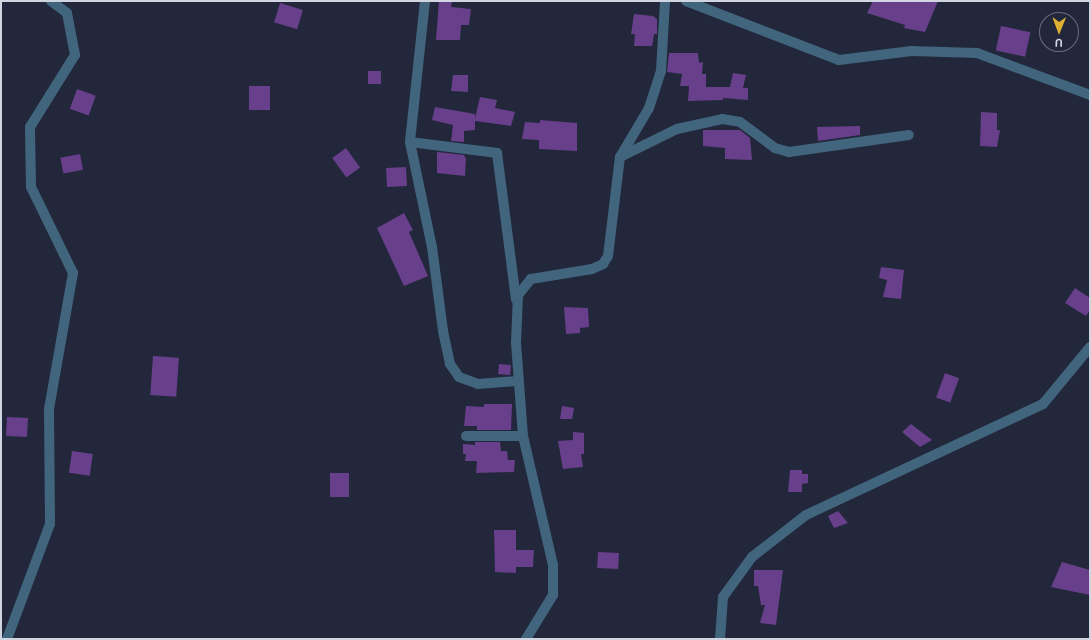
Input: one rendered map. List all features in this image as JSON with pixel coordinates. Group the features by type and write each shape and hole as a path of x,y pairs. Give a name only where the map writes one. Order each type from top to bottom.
{"street":[{"path":"7,639 50,524 49,409 73,273 31,187 30,128 75,55 67,13 51,1"},
{"path":"425,1 410,142 432,247 450,364 459,377 478,384 518,381"},
{"path":"516,306 518,295 530,279 543,275 581,272 603,264 608,256 620,157 649,108 659,77 665,1"},
{"path":"686,1 839,60 911,51 977,52 1090,95"},
{"path":"620,157 677,129 722,119 740,122 775,148 789,152 909,135"},
{"path":"410,142 496,153 516,306 518,381 523,436 553,565 552,595 534,629 526,639"},
{"path":"720,639 723,597 752,558 806,515 1044,404 1090,347"},
{"path":"466,436 523,436"}],"building":[{"path":"439,1 452,1 451,7 471,9 469,25 461,25 460,40 436,40"},
{"path":"873,1 938,1 925,32 904,28 905,25 867,13"},
{"path":"280,3 303,10 297,29 274,22"},
{"path":"634,14 653,16 657,19 657,34 654,34 652,46 634,46 635,34 631,34"},
{"path":"1001,26 1030,32 1025,57 996,50"},
{"path":"669,53 698,53 699,63 703,62 702,74 706,74 706,87 730,87 733,73 746,75 743,88 748,88 748,100 723,98 723,100 688,101 689,86 680,86 682,74 667,72"},
{"path":"368,71 381,71 381,84 368,84"},
{"path":"453,75 468,75 468,92 451,91"},
{"path":"249,86 270,86 270,110 249,110"},
{"path":"77,89 96,96 89,116 70,109"},
{"path":"480,97 497,100 495,108 515,112 511,126 475,121 475,130 464,131 464,142 451,141 453,125 432,120 435,107 475,114 475,118"},
{"path":"981,112 997,113 997,130 1000,130 997,147 980,146"},
{"path":"540,120 577,123 577,151 539,149 539,140 522,139 525,122 540,123"},
{"path":"860,126 860,135 818,141 817,127"},
{"path":"703,130 740,130 750,138 752,160 725,159 725,148 703,146"},
{"path":"346,148 360,167 346,177 332,158"},
{"path":"437,152 464,155 466,159 465,176 437,173"},
{"path":"80,154 83,170 63,174 60,158"},
{"path":"406,167 407,186 387,187 386,168"},
{"path":"404,213 413,230 409,232 428,276 404,286 377,228"},
{"path":"881,267 904,270 901,299 883,297 887,280 879,278"},
{"path":"1075,288 1090,298 1090,310 1086,316 1065,303"},
{"path":"564,307 588,308 589,327 580,328 580,333 566,334"},
{"path":"153,356 179,358 176,397 150,395"},
{"path":"499,364 511,365 510,375 498,374"},
{"path":"945,373 959,378 950,403 936,397"},
{"path":"484,404 512,404 511,430 477,430 477,426 464,426 466,406 484,407"},
{"path":"562,406 574,408 572,419 560,419"},
{"path":"7,417 28,418 27,437 6,436"},
{"path":"911,424 932,440 920,447 902,432"},
{"path":"573,432 584,433 584,454 581,454 583,467 563,469 558,441 573,440"},
{"path":"475,442 500,442 501,451 507,451 508,460 515,460 514,472 476,473 477,461 465,461 466,454 463,454 463,444 475,445"},
{"path":"72,451 93,454 90,476 69,473"},
{"path":"790,470 802,470 802,474 808,474 808,483 802,484 802,492 788,492"},
{"path":"330,473 349,473 349,497 330,497"},
{"path":"838,511 848,523 834,528 828,516"},
{"path":"494,530 516,530 516,550 534,550 533,567 516,567 516,573 495,572"},
{"path":"598,552 619,553 618,569 597,568"},
{"path":"1062,562 1090,570 1090,595 1051,587"},
{"path":"754,570 783,570 776,625 760,623 765,605 761,605 758,586 754,586"}]}
